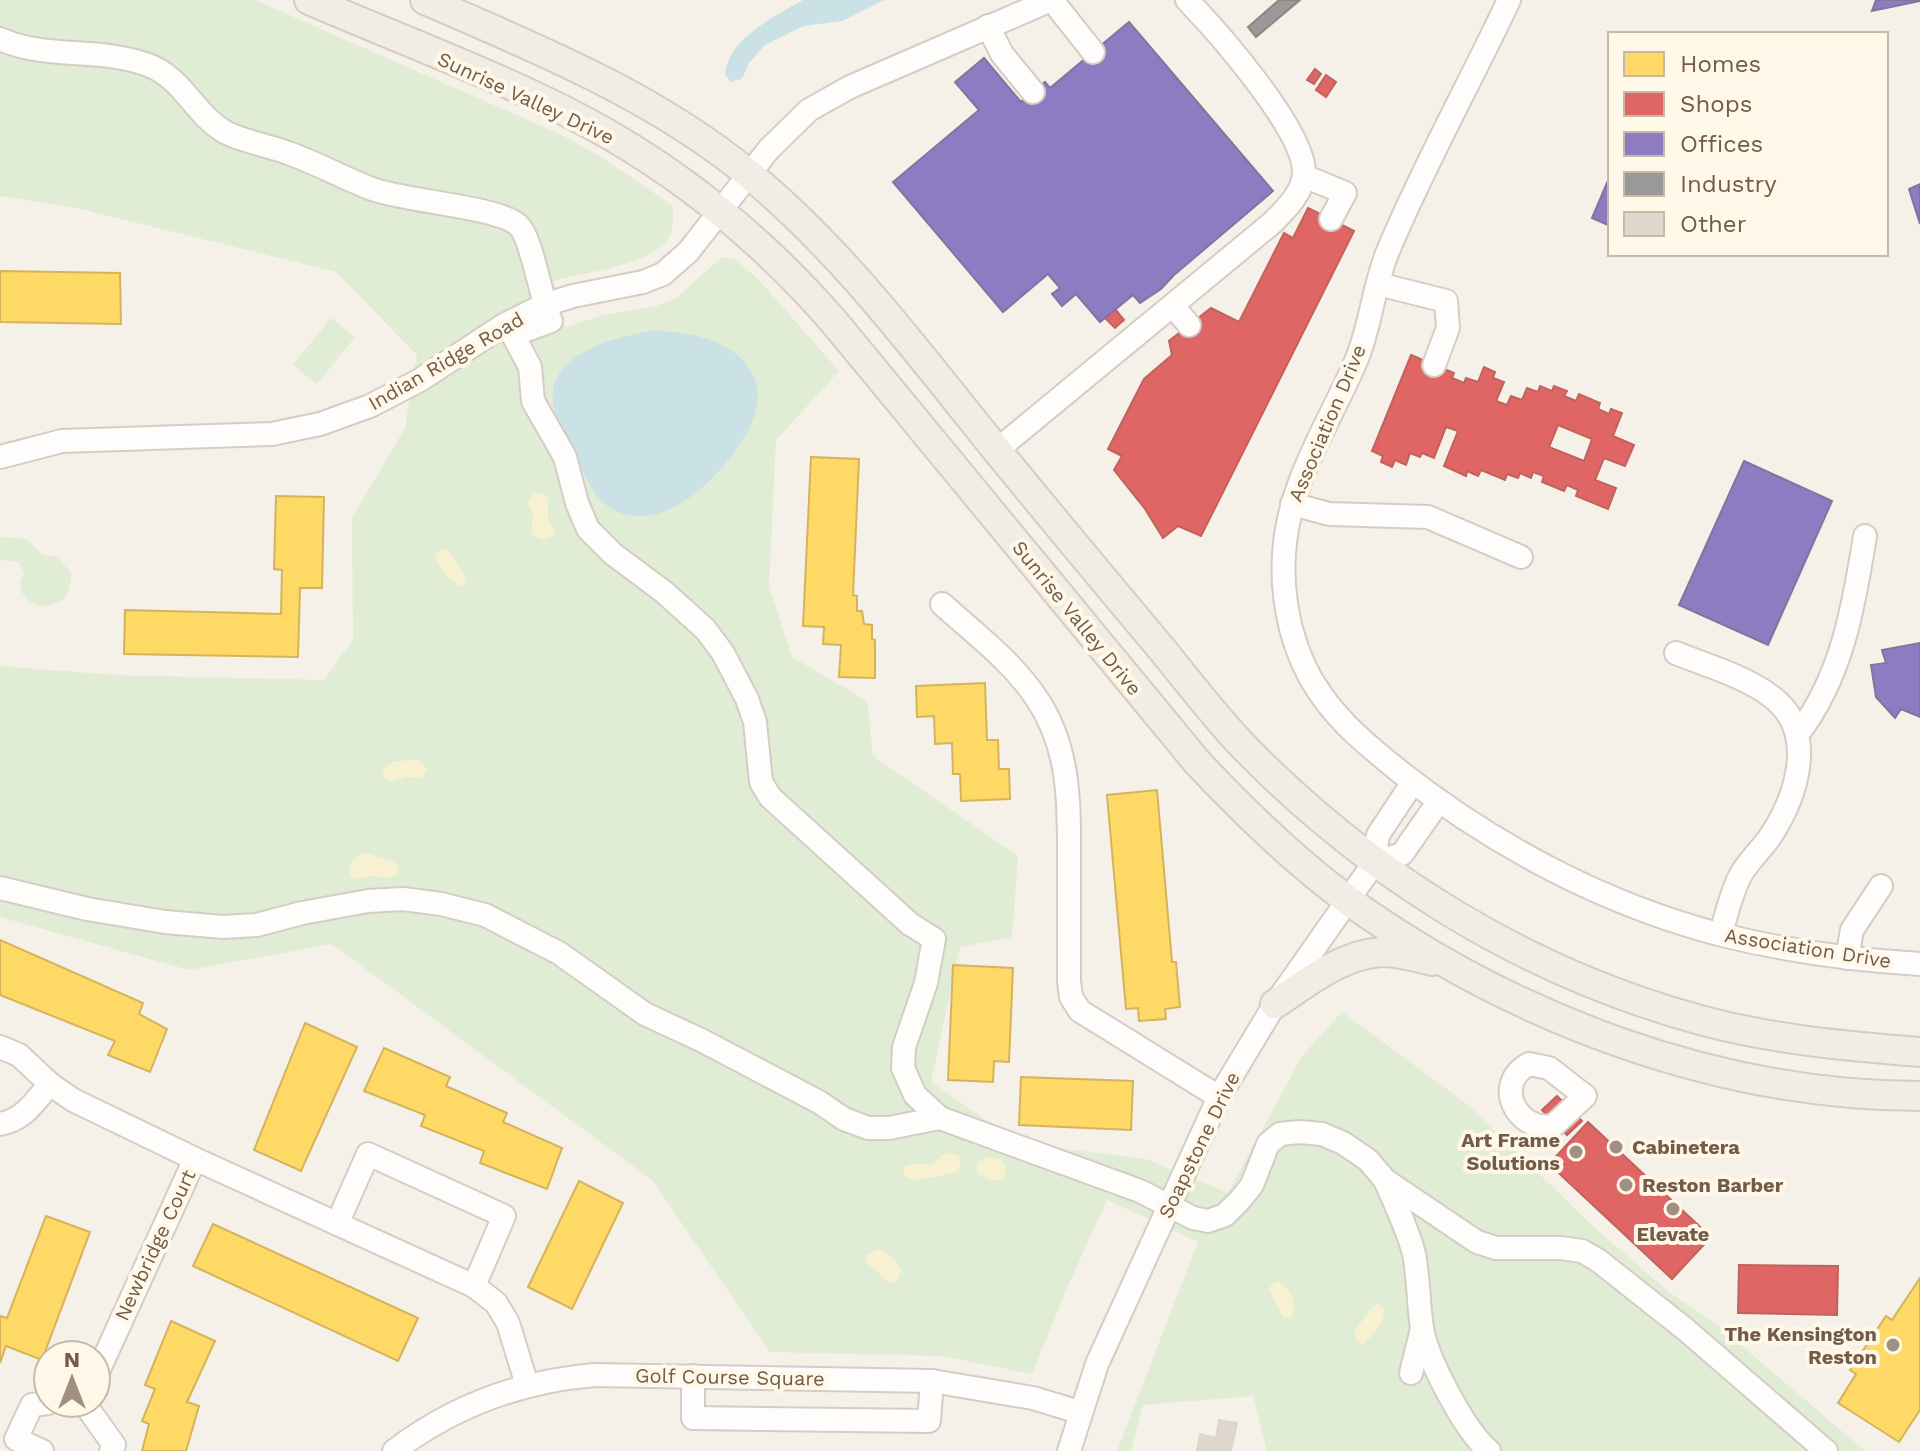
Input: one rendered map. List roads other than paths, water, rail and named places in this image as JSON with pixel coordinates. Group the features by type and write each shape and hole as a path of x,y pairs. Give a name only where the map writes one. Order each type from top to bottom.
{"main road":[{"name":"Sunrise Valley Drive","path":"309,0 562,110 650,160 767,250 835,323 1197,762 1301,863 1349,900 1448,964 1563,1020 1668,1058 1798,1085 1920,1096"},
{"path":"425,0 575,66 666,115 749,174 813,232 856,277 1244,747 1330,827 1374,863 1432,901 1537,961 1595,986 1708,1022 1758,1033 1811,1042 1920,1052"},
{"path":"1275,1004 1326,971 1360,956 1383,952 1448,964"}],"street":[{"name":"Indian Ridge Road","path":"0,457 62,441 250,437 320,424 396,394 504,325 548,313 573,296 656,278 679,261 787,129 820,103 1052,0"},
{"path":"1052,0 1093,52"},
{"path":"997,450 1282,213 1292,201 1304,176 1299,150 1287,124 1187,0"},
{"name":"Association Drive","path":"1509,0 1389,247 1360,350 1306,466 1292,504 1286,531 1284,574 1287,608 1299,655 1317,689 1337,716 1362,741 1439,801 1509,846 1584,885 1639,908 1721,934 1847,958 1920,964"},
{"path":"988,26 1002,54 1033,92"},
{"path":"0,39 15,46 42,51 146,63 165,72 212,123 227,133 286,152 393,196 509,219 520,226 527,237 548,313 513,335 530,367 533,401 565,457 577,503 588,529 613,554 664,592 705,629 723,653 747,699 755,722 761,782 770,797 910,924 934,939 926,983 904,1047 903,1068 915,1095 940,1118 1128,1186 1193,1218 1208,1221 1225,1215 1252,1185 1268,1144 1280,1134 1322,1134 1343,1143 1368,1160 1385,1180 1477,1242 1496,1248 1582,1251 1599,1261 1685,1329 1826,1451"},
{"path":"1304,176 1345,193 1331,219"},
{"path":"1378,284 1446,301 1446,335 1434,365"},
{"path":"1173,306 1189,325"},
{"path":"1292,504 1329,514 1428,517 1521,557"},
{"path":"1797,735 1814,713 1834,673 1857,586 1865,536"},
{"path":"942,604 1027,686 1052,723 1060,745 1069,795 1071,997 1080,1011 1219,1097"},
{"path":"1676,653 1771,696 1787,712 1797,735 1799,760 1788,805 1768,840 1741,875 1721,934"},
{"path":"1413,782 1378,835 1374,863 1402,854 1439,801"},
{"name":"Soapstone Drive","path":"1069,1451 1079,1412 1097,1364 1219,1097 1275,1004 1374,863"},
{"path":"1847,958 1852,930 1881,886"},
{"path":"0,888 87,909 165,922 223,927 257,925 368,901 403,899 441,904 485,915 559,953 645,1014 819,1102 844,1119 868,1128 889,1128 940,1118"},
{"name":"Newbridge Court","path":"0,1047 19,1055 50,1084 73,1100 474,1286 496,1303 508,1323 527,1385"},
{"path":"0,1124 12,1122 27,1112 50,1084"},
{"path":"337,1224 368,1154 450,1191 504,1216 474,1286"},
{"name":"Newbridge Court","path":"112,1341 195,1159"},
{"path":"1385,1180 1413,1251 1419,1282 1422,1329 1432,1360 1468,1425 1489,1451"},
{"path":"1411,1373 1422,1329"},
{"name":"Golf Course Square","path":"394,1451 449,1415 527,1385 595,1375 932,1381 1033,1398 1079,1412"},
{"path":"693,1376 693,1418 929,1421 932,1381"},
{"path":"32,1405 16,1439 42,1451"},
{"path":"95,1419 114,1445 111,1451"}],"water":[{"path":"803,0 885,0 842,21 804,26 765,45 749,63 742,79 731,82 725,75 728,62 743,40 767,21"},
{"path":"652,331 697,336 726,347 748,366 755,380 758,401 742,441 706,484 675,507 658,514 640,516 623,514 606,505 591,488 556,416 554,386 561,372 586,350"}],"place":[{"name":"Cabinetera","path":"1616,1147"},
{"name":"Art Frame Solutions","path":"1576,1152"},
{"name":"Reston Barber","path":"1626,1185"},
{"name":"Elevate","path":"1673,1209"},
{"name":"The Kensington Reston","path":"1893,1345"}]}
